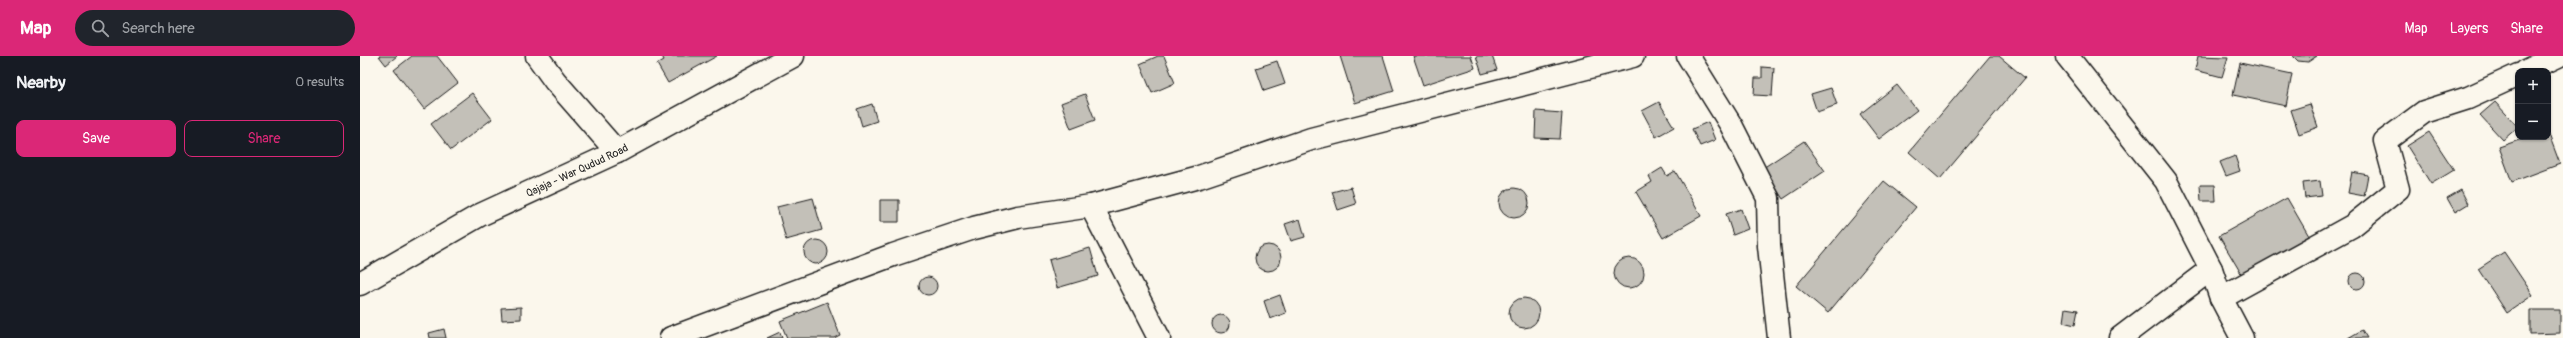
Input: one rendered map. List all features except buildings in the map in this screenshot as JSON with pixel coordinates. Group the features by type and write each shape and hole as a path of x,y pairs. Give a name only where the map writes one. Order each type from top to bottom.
{"street":[{"path":"537,56 555,81 617,152"},
{"name":"Qajaja - War Qudud Road","path":"360,284 480,215 617,152 793,56"},
{"path":"671,338 893,255 974,228 1018,217 1091,206 1199,177 1311,139 1634,56"},
{"path":"1688,56 1731,125 1768,198 1769,246 1780,338"},
{"path":"2067,56 2166,181 2210,269 2221,298 2242,338"},
{"path":"2532,68 2558,56"},
{"path":"2221,298 2352,226 2398,189 2385,141 2418,116 2424,112 2468,98 2515,76"},
{"path":"1091,206 1159,338"},
{"path":"2120,338 2210,269"}]}
